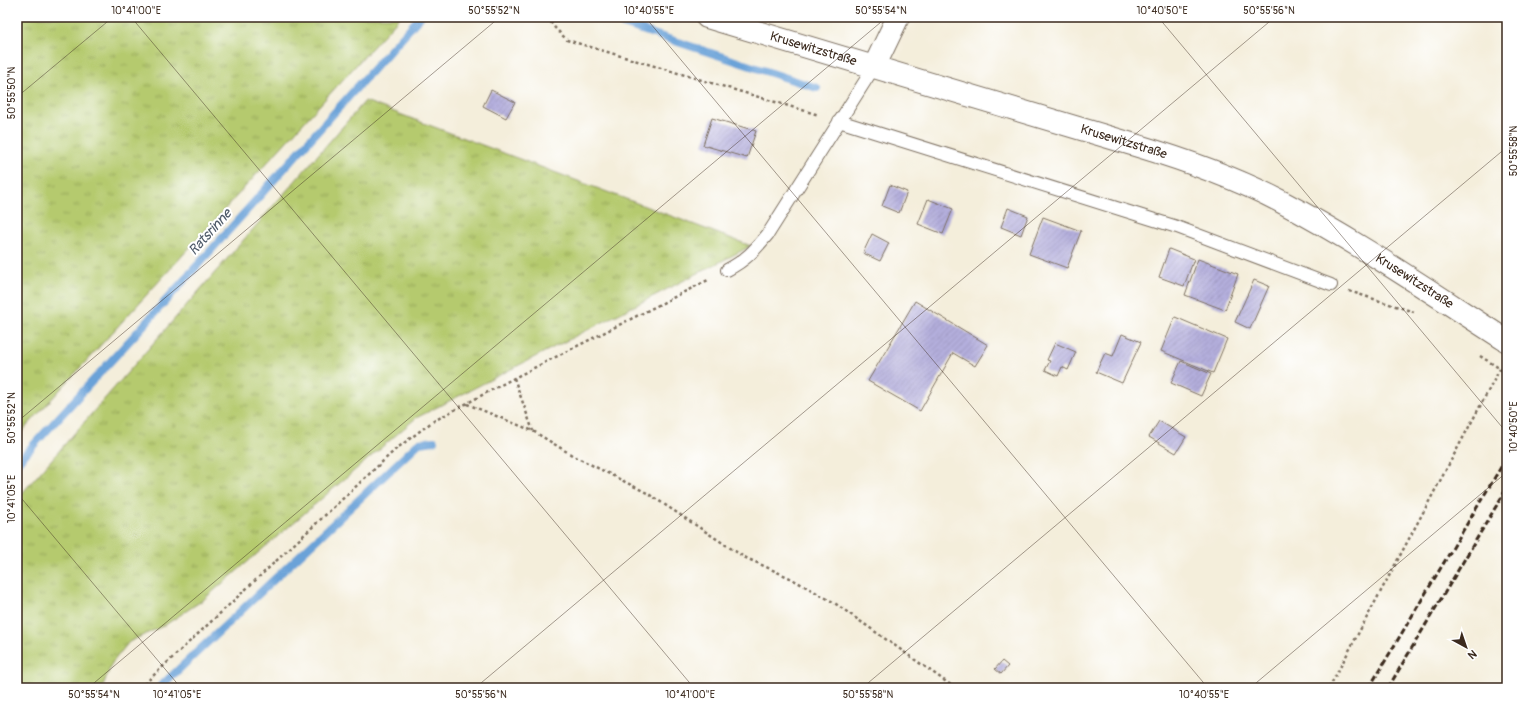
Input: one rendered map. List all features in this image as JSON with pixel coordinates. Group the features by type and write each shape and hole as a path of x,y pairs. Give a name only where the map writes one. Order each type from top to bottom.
{"main road":[{"name":"Krusewitzstraße","path":"707,17 1136,145 1181,159 1229,178 1279,201 1334,231 1507,341"},
{"path":"874,67 898,17"}],"lane":[{"path":"727,270 741,263 760,244 874,67"},
{"path":"838,121 1177,228 1331,285"}],"path":[{"path":"547,17 567,40 838,121"},
{"path":"140,688 396,449 432,422 514,378 727,270"},
{"path":"1331,285 1415,313"},
{"path":"1474,352 1507,373"},
{"path":"1329,688 1500,369"},
{"path":"514,378 533,431"},
{"path":"467,404 533,431 572,455 647,493 744,557 790,578 833,602 955,688"}],"green space":[{"path":"17,17 400,17 17,437"},
{"path":"365,101 751,246 416,418 203,600 165,625 129,642 112,663 102,688 17,688 17,499"}],"building":[{"path":"491,90 515,102 506,118 483,106"},
{"path":"712,118 756,131 747,158 703,145"},
{"path":"890,185 907,192 899,213 882,206"},
{"path":"928,199 953,209 943,234 918,224"},
{"path":"1008,208 1028,216 1021,235 1001,227"},
{"path":"1043,217 1081,231 1067,268 1029,254"},
{"path":"872,234 889,243 880,261 863,253"},
{"path":"1169,249 1194,259 1184,286 1159,277"},
{"path":"1198,259 1238,274 1225,310 1185,295"},
{"path":"1254,280 1269,286 1250,329 1235,322"},
{"path":"915,301 988,345 975,366 953,353 920,411 868,381"},
{"path":"1175,317 1227,339 1213,373 1161,351"},
{"path":"1122,334 1141,342 1122,383 1096,372 1105,353 1113,356"},
{"path":"1055,343 1076,352 1068,370 1062,367 1058,376 1045,370 1050,361 1047,360"},
{"path":"1181,361 1211,374 1201,396 1171,383"},
{"path":"1159,421 1186,437 1176,453 1149,437"},
{"path":"1002,661 1008,666 1001,674 995,669"}],"waterway":[{"name":"Ratsrinne","path":"17,463 143,326 420,17"},
{"path":"602,17 817,88"},
{"path":"159,688 419,443 434,441"}],"railway":[{"path":"1369,688 1507,457"},
{"path":"1388,688 1507,488"}]}
